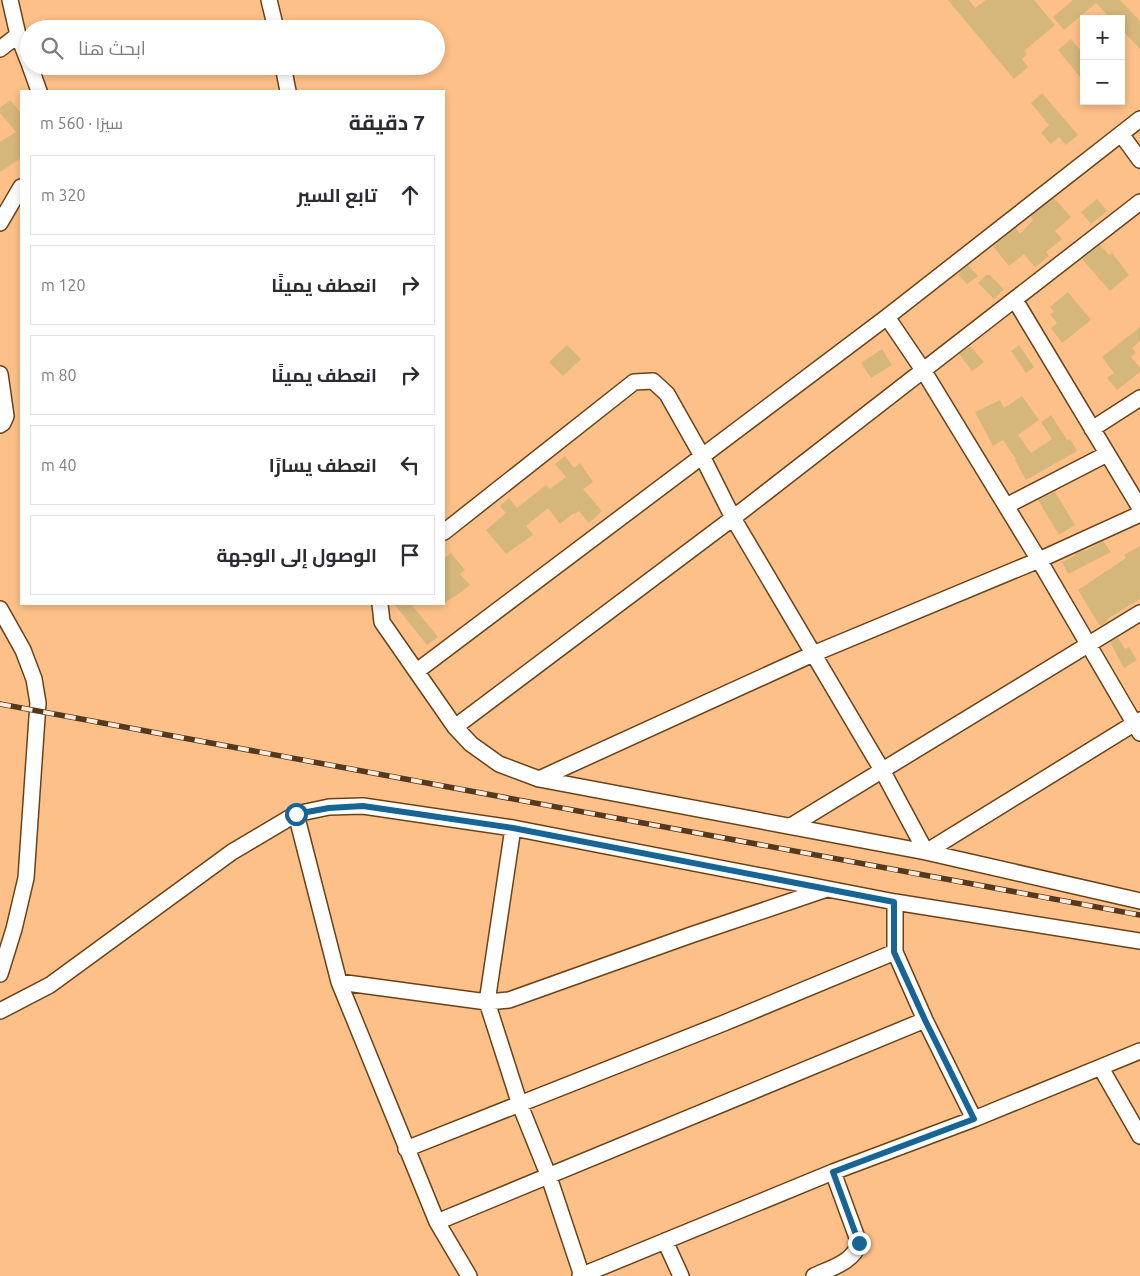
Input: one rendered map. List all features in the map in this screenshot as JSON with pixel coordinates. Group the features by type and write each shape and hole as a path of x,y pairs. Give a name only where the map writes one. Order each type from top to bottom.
{"street":[{"path":"10,0 20,40"},
{"path":"269,0 274,20"},
{"path":"0,49 18,35"},
{"path":"33,75 40,90"},
{"path":"285,75 288,90"},
{"path":"417,671 887,317 1140,119"},
{"path":"1121,134 1140,160"},
{"path":"0,223 20,189"},
{"path":"455,727 732,518 1140,202"},
{"path":"1015,300 1140,508"},
{"path":"887,317 923,370 1138,726 926,852"},
{"path":"0,374 6,416 3,423 0,424"},
{"path":"445,531 634,382 653,381 667,394 702,456 732,518 882,770 926,852"},
{"path":"1092,429 1140,398"},
{"path":"1006,506 1107,454"},
{"path":"538,779 814,654 1039,560 1140,514"},
{"path":"380,605 382,622 455,727 471,744 500,764 538,779 926,852 1140,901"},
{"path":"0,609 32,672 38,703 26,878 14,929 0,974"},
{"path":"790,826 1140,613"},
{"path":"0,1010 50,985 232,852 296,814 329,808 363,806 513,828 894,902 1140,941"},
{"path":"296,814 339,982 437,1222 469,1276"},
{"path":"513,828 487,1002 520,1105 548,1176 581,1276 833,1172 974,1119 1140,1051"},
{"path":"339,982 487,1002 509,1000 691,935 829,889"},
{"path":"894,902 894,952 974,1119"},
{"path":"406,1149 724,1023 894,952"},
{"path":"437,1222 925,1020"},
{"path":"1101,1068 1140,1136"},
{"path":"814,1276 850,1259 857,1251 859,1243 833,1172"},
{"path":"665,1241 681,1276"}],"building":[{"path":"948,0 969,0 975,8 986,0 1034,0 1055,25 1024,51 1027,54 1022,59 1028,67 1014,79"},
{"path":"1073,0 1120,0 1140,21 1140,49 1125,33 1125,15 1107,15 1096,3 1064,30 1053,17"},
{"path":"1071,39 1080,49 1080,77 1058,50"},
{"path":"1042,93 1078,135 1066,145 1059,137 1051,144 1041,133 1049,125 1031,103"},
{"path":"10,100 20,112 20,159 0,172 0,142 16,132 0,113 0,108"},
{"path":"1054,198 1071,217 1055,231 1062,239 1046,252 1049,256 1035,267 1024,254 1009,266 993,246 1016,228 1020,234 1033,220 1031,216"},
{"path":"1097,199 1107,211 1091,224 1081,212"},
{"path":"1100,245 1109,255 1112,253 1129,275 1110,291 1082,259"},
{"path":"968,265 978,276 967,284 958,274"},
{"path":"986,275 990,275 1004,289 994,299 978,283"},
{"path":"1068,292 1091,320 1062,343 1051,328 1057,323 1050,314 1054,312 1050,307"},
{"path":"1140,327 1140,341 1132,348 1136,353 1131,357 1140,368 1140,372 1117,390 1107,378 1114,373 1102,357"},
{"path":"567,345 581,359 563,376 549,362"},
{"path":"1019,345 1034,367 1026,373 1011,351"},
{"path":"970,346 984,362 972,371 959,354"},
{"path":"882,349 892,365 871,378 861,363"},
{"path":"1022,396 1039,420 1018,435 1031,453 1052,439 1041,422 1051,415 1067,440 1070,439 1077,451 1026,480 1016,459 1003,440 993,446 975,412 1000,400 1004,408"},
{"path":"565,456 574,468 580,463 593,482 583,489 602,511 589,523 579,511 560,524 548,508 526,526 533,535 506,554 486,530 506,513 500,506 509,498 517,508 546,485 550,489 566,477 555,464"},
{"path":"1055,492 1075,525 1059,535 1038,500"},
{"path":"1103,541 1111,552 1068,574 1062,562"},
{"path":"1140,546 1140,599 1107,619 1108,621 1100,626 1078,590 1126,558 1124,555"},
{"path":"451,553 465,570 460,574 470,585 445,602 445,558"},
{"path":"395,605 412,605 438,637 427,645"},
{"path":"1118,638 1125,649 1129,647 1137,660 1124,668 1110,642"}],"railway":[{"path":"0,704 1140,915"}],"route":[{"path":"296,814 329,808 363,806 513,828 894,902 894,952 974,1119 833,1172 859,1243"}]}
